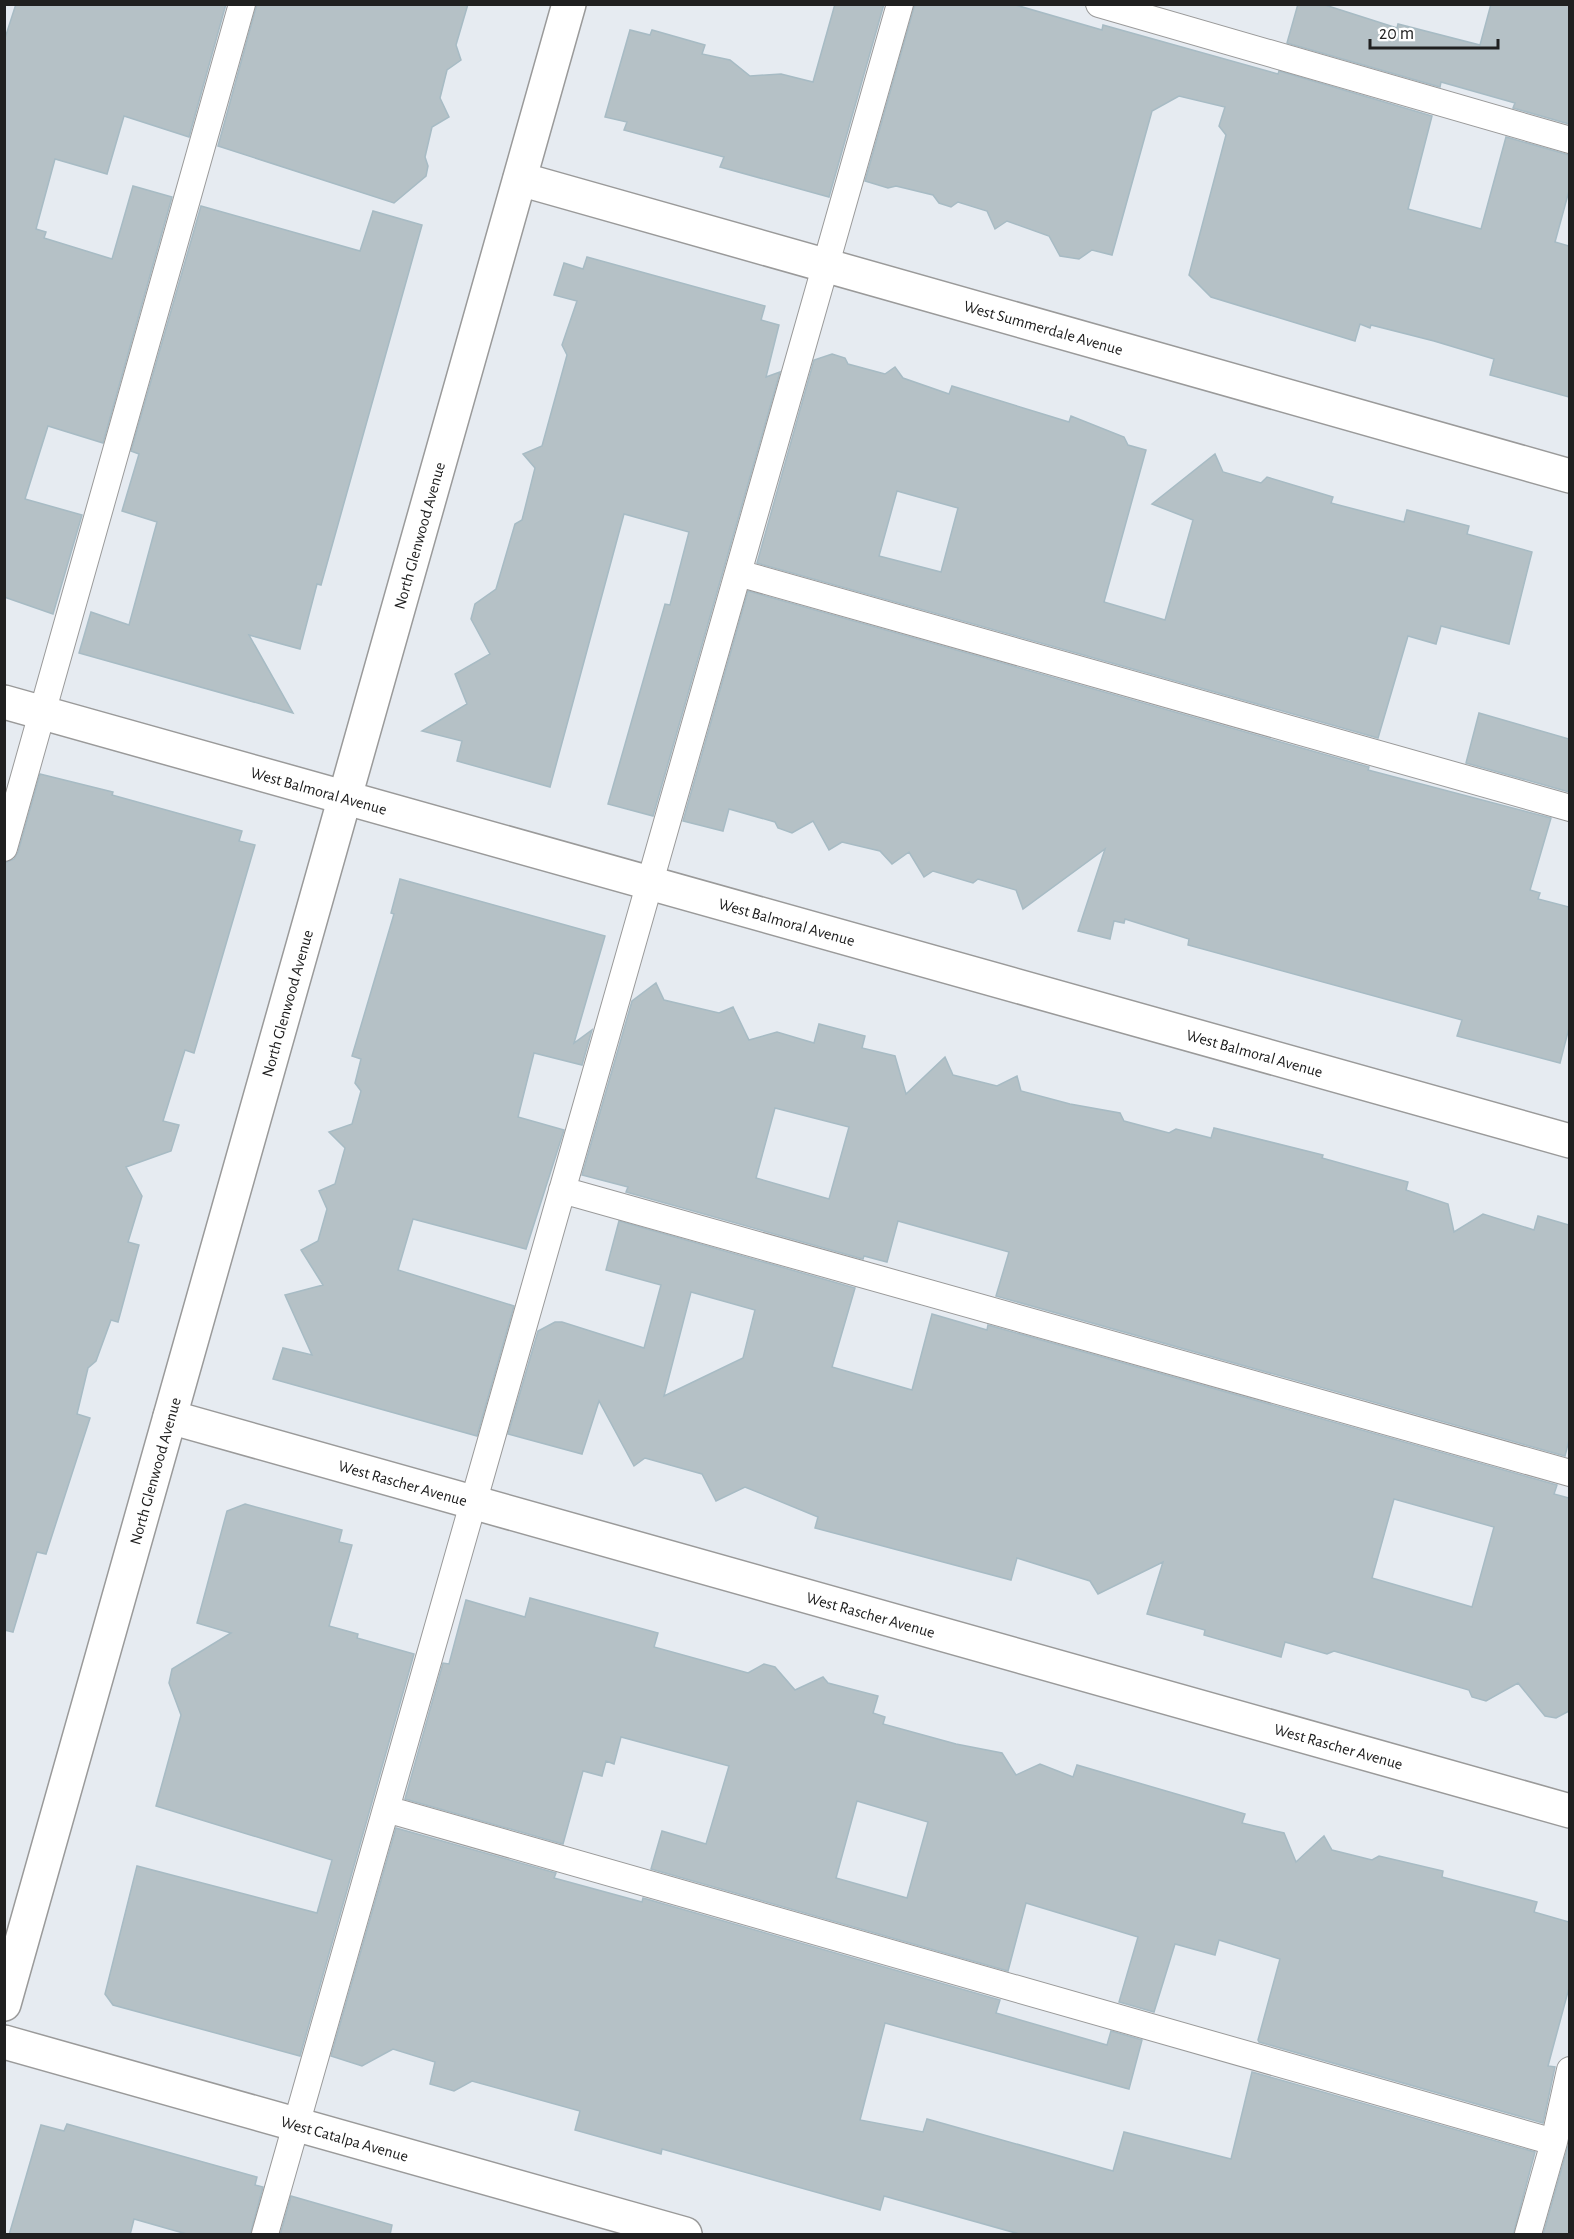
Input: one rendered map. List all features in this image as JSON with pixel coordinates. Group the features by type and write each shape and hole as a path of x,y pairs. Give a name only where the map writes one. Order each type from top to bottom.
{"street":[{"name":"North Glenwood Avenue","path":"4,2004 569,4"},
{"name":"West Summerdale Avenue","path":"520,179 1569,476"},
{"name":"West Balmoral Avenue","path":"4,702 1569,1141"},
{"name":"West Rascher Avenue","path":"170,1417 1569,1811"},
{"name":"West Catalpa Avenue","path":"4,2042 685,2235"}],"lane":[{"path":"4,848 242,4"},
{"path":"265,2235 900,4"},
{"path":"1099,4 1569,140"},
{"path":"738,573 1569,808"},
{"path":"562,1190 1569,1473"},
{"path":"386,1809 1554,2142"},
{"path":"1528,2235 1554,2142 1569,2070"}],"building":[{"path":"16,4 226,4 189,137 124,116 107,174 55,159 36,229 46,232 44,238 112,259 133,186 172,197 103,443 48,426 25,499 82,515 53,614 4,597 4,41"},
{"path":"257,4 468,4 456,45 461,60 447,70 440,98 449,117 432,127 425,157 428,166 426,176 394,203 218,146"},
{"path":"835,4 884,4 829,197 720,167 724,157 624,130 627,122 605,117 630,30 650,35 652,30 705,45 702,54 730,60 750,76 781,74 813,82"},
{"path":"915,4 1012,4 1102,30 1103,25 1278,74 1279,71 1432,116 1408,209 1481,229 1506,137 1569,155 1569,191 1555,242 1569,246 1569,397 1490,375 1494,359 1434,341 1360,324 1355,341 1211,297 1189,275 1226,135 1219,126 1225,107 1179,96 1152,111 1112,255 1092,250 1079,259 1060,256 1049,236 1007,221 995,229 987,211 958,202 951,207 939,203 933,195 896,186 888,188 865,181"},
{"path":"1298,4 1322,4 1397,28 1398,24 1480,45 1491,4 1569,4 1569,124 1513,108 1515,103 1441,82 1440,87 1287,43"},
{"path":"201,206 360,251 373,211 422,225 321,585 317,584 300,649 249,635 293,713 79,653 91,612 129,625 157,522 122,511 139,454 131,451"},
{"path":"587,257 765,306 761,320 779,325 766,377 780,372 653,816 608,804 665,604 670,605 689,532 624,514 550,787 457,761 462,741 422,731 467,704 455,674 490,654 471,619 475,604 496,589 515,524 522,520 535,468 523,454 542,446 567,355 562,345 577,301 554,295 564,263 583,269"},
{"path":"832,354 845,358 848,364 885,374 895,367 903,378 949,394 952,386 1069,422 1071,416 1124,437 1128,445 1146,450 1104,602 1165,620 1193,520 1152,504 1215,454 1223,472 1261,483 1267,477 1333,497 1331,503 1404,522 1407,510 1469,526 1467,534 1532,552 1509,644 1441,626 1436,644 1408,636 1378,738 757,563 814,360","holes":["897,491 958,508 941,572 879,556"]},
{"path":"748,591 1369,767 1368,770 1551,818 1530,890 1540,893 1538,899 1569,907 1569,1028 1560,1063 1457,1036 1462,1020 1188,945 1189,939 1125,919 1124,923 1114,921 1110,939 1078,931 1105,849 1023,909 1016,890 978,879 973,883 933,871 924,877 909,852 892,864 880,851 842,842 829,850 813,821 792,833 778,828 775,822 729,809 723,831 683,821"},
{"path":"1479,713 1569,739 1569,792 1466,763"},
{"path":"40,774 113,792 112,795 242,831 239,841 255,845 194,1053 185,1050 163,1121 179,1125 171,1151 126,1167 142,1196 128,1242 139,1245 118,1322 111,1320 96,1361 88,1368 77,1414 90,1418 46,1554 37,1552 13,1632 4,1630 4,863 14,859 18,852"},
{"path":"400,879 605,936 574,1043 592,1030 582,1065 534,1053 518,1117 564,1130 526,1249 413,1219 398,1270 514,1306 477,1436 273,1379 283,1348 312,1355 285,1295 323,1285 301,1250 318,1241 327,1209 319,1191 335,1184 345,1148 329,1132 352,1124 361,1091 355,1083 361,1059 352,1056 394,914 391,913"},
{"path":"656,983 664,1000 719,1013 733,1007 749,1040 777,1032 814,1043 819,1024 865,1036 862,1048 895,1056 906,1094 945,1057 953,1075 997,1086 1017,1076 1021,1091 1070,1104 1120,1113 1124,1121 1169,1133 1176,1129 1211,1138 1214,1128 1323,1155 1322,1158 1408,1182 1406,1190 1448,1204 1454,1232 1483,1214 1534,1230 1538,1216 1569,1225 1569,1440 1565,1456 996,1296 1009,1252 898,1221 887,1262 864,1256 863,1259 626,1192 628,1187 582,1175 632,1001","holes":["775,1108 849,1127 829,1199 756,1178"]},
{"path":"619,1221 855,1288 832,1367 912,1390 932,1314 987,1330 988,1325 1557,1485 1554,1494 1569,1498 1569,1711 1556,1718 1545,1716 1518,1683 1486,1701 1472,1697 1469,1690 1334,1651 1327,1654 1285,1642 1281,1657 1204,1635 1205,1630 1147,1614 1163,1562 1098,1594 1090,1581 1017,1558 1011,1580 815,1528 818,1517 745,1487 716,1501 702,1474 645,1458 634,1466 599,1401 582,1454 508,1434 538,1331 555,1322 562,1322 644,1348 661,1285 606,1270","holes":["691,1292 755,1310 743,1358 664,1396","1394,1499 1494,1527 1472,1607 1372,1578"]},
{"path":"245,1504 342,1530 339,1542 352,1545 329,1626 358,1634 357,1638 414,1654 300,2056 113,2005 105,1994 137,1866 317,1913 332,1860 156,1806 181,1715 169,1683 172,1669 231,1633 197,1623 227,1511"},
{"path":"530,1598 658,1633 654,1647 748,1673 764,1664 775,1667 795,1690 823,1677 828,1683 878,1696 873,1713 885,1717 883,1724 956,1744 1002,1753 1016,1775 1040,1764 1073,1777 1077,1765 1245,1814 1242,1823 1284,1833 1296,1862 1324,1836 1332,1850 1372,1860 1379,1856 1443,1871 1442,1877 1537,1902 1534,1912 1569,1922 1569,1988 1548,2066 1555,2067 1543,2123 1259,2042 1280,1959 1219,1940 1215,1955 1175,1944 1154,2012 1119,2002 1138,1937 1026,1903 1008,1971 651,1869 662,1831 706,1844 729,1766 621,1737 614,1764 606,1761 602,1776 583,1771 563,1844 405,1799 443,1663 449,1664 466,1600 525,1617","holes":["857,1801 928,1822 907,1898 836,1878"]},
{"path":"396,1828 556,1873 554,1878 642,1902 643,1898 1000,2000 996,2013 1107,2045 1111,2031 1142,2040 1129,2089 885,2023 860,2120 923,2132 927,2119 1113,2171 1124,2132 1231,2159 1252,2072 1535,2152 1513,2235 1023,2235 884,2196 880,2210 662,2149 661,2154 575,2130 580,2111 472,2081 454,2091 430,2084 435,2062 393,2049 362,2066 331,2056"},
{"path":"67,2124 257,2177 255,2185 263,2187 250,2235 190,2235 134,2219 130,2235 9,2235 41,2125 64,2131"},
{"path":"1569,2141 1569,2235 1543,2235 1568,2146"},
{"path":"291,2196 392,2225 390,2235 280,2235"}]}
